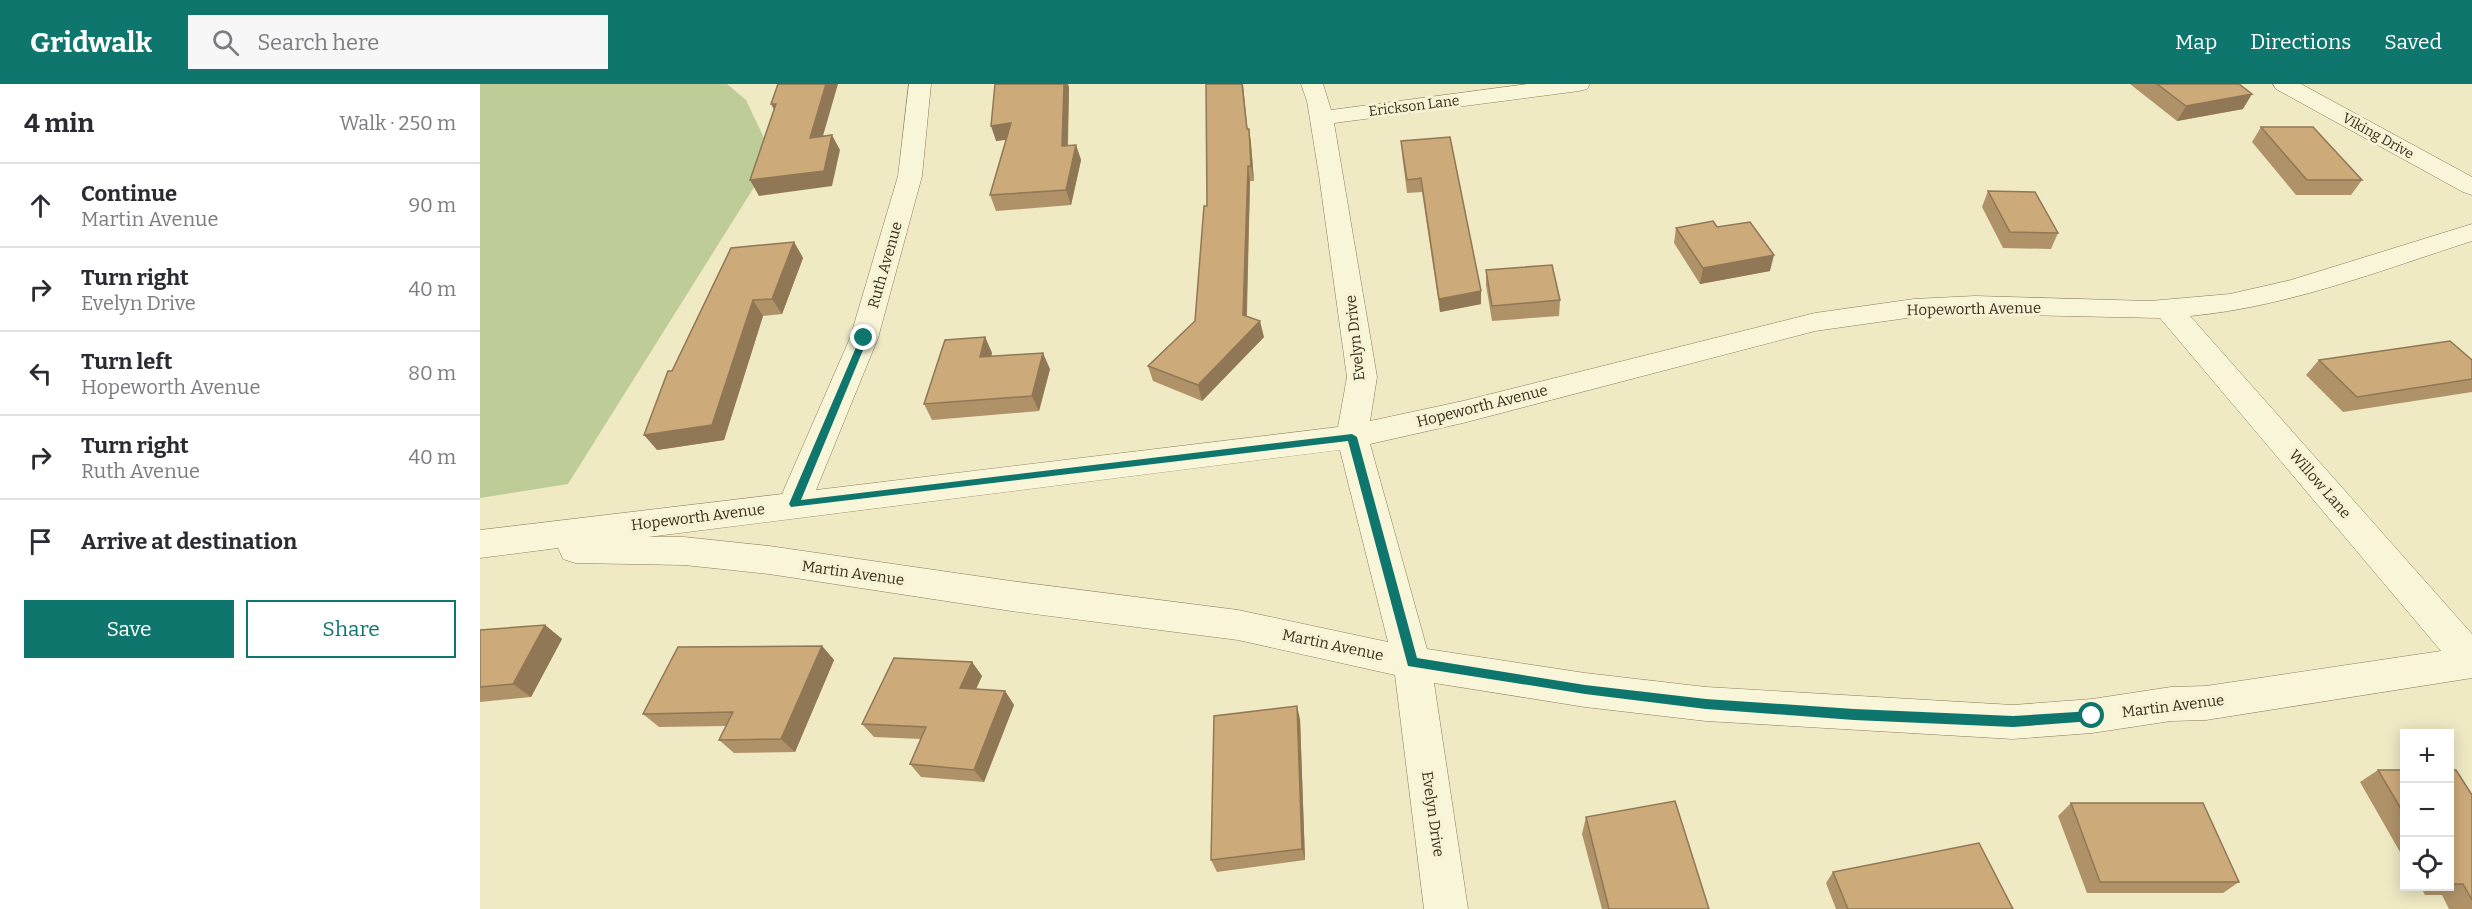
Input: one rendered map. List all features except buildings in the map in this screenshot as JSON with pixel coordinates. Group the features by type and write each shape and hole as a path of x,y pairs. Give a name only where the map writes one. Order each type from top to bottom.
{"street":[{"name":"Ruth Avenue","path":"794,504 864,338 909,176 920,84"},
{"name":"Evelyn Drive","path":"1312,84 1320,118 1362,377 1352,437 1412,663 1446,909"},
{"name":"Erickson Lane","path":"1320,118 1579,84"},
{"name":"Viking Drive","path":"2284,84 2472,187"},
{"name":"Hopeworth Avenue","path":"480,546 794,504 1352,437 1463,412 1826,320 1914,308 1975,305 2150,310 2230,303 2296,288 2472,232"},
{"name":"Willow Lane","path":"2167,308 2472,661"},
{"name":"Martin Avenue","path":"480,546 684,551 769,561 1011,596 1238,625 1412,663 1585,690 1706,704 1854,714 2013,722 2092,716 2171,704 2206,703 2472,661"}],"green space":[{"path":"480,84 727,84 746,100 773,157 568,484 480,498"}],"route":[{"path":"864,338 794,504 1352,437 1412,663 1585,690 1706,704 2013,722 2092,716"}]}
